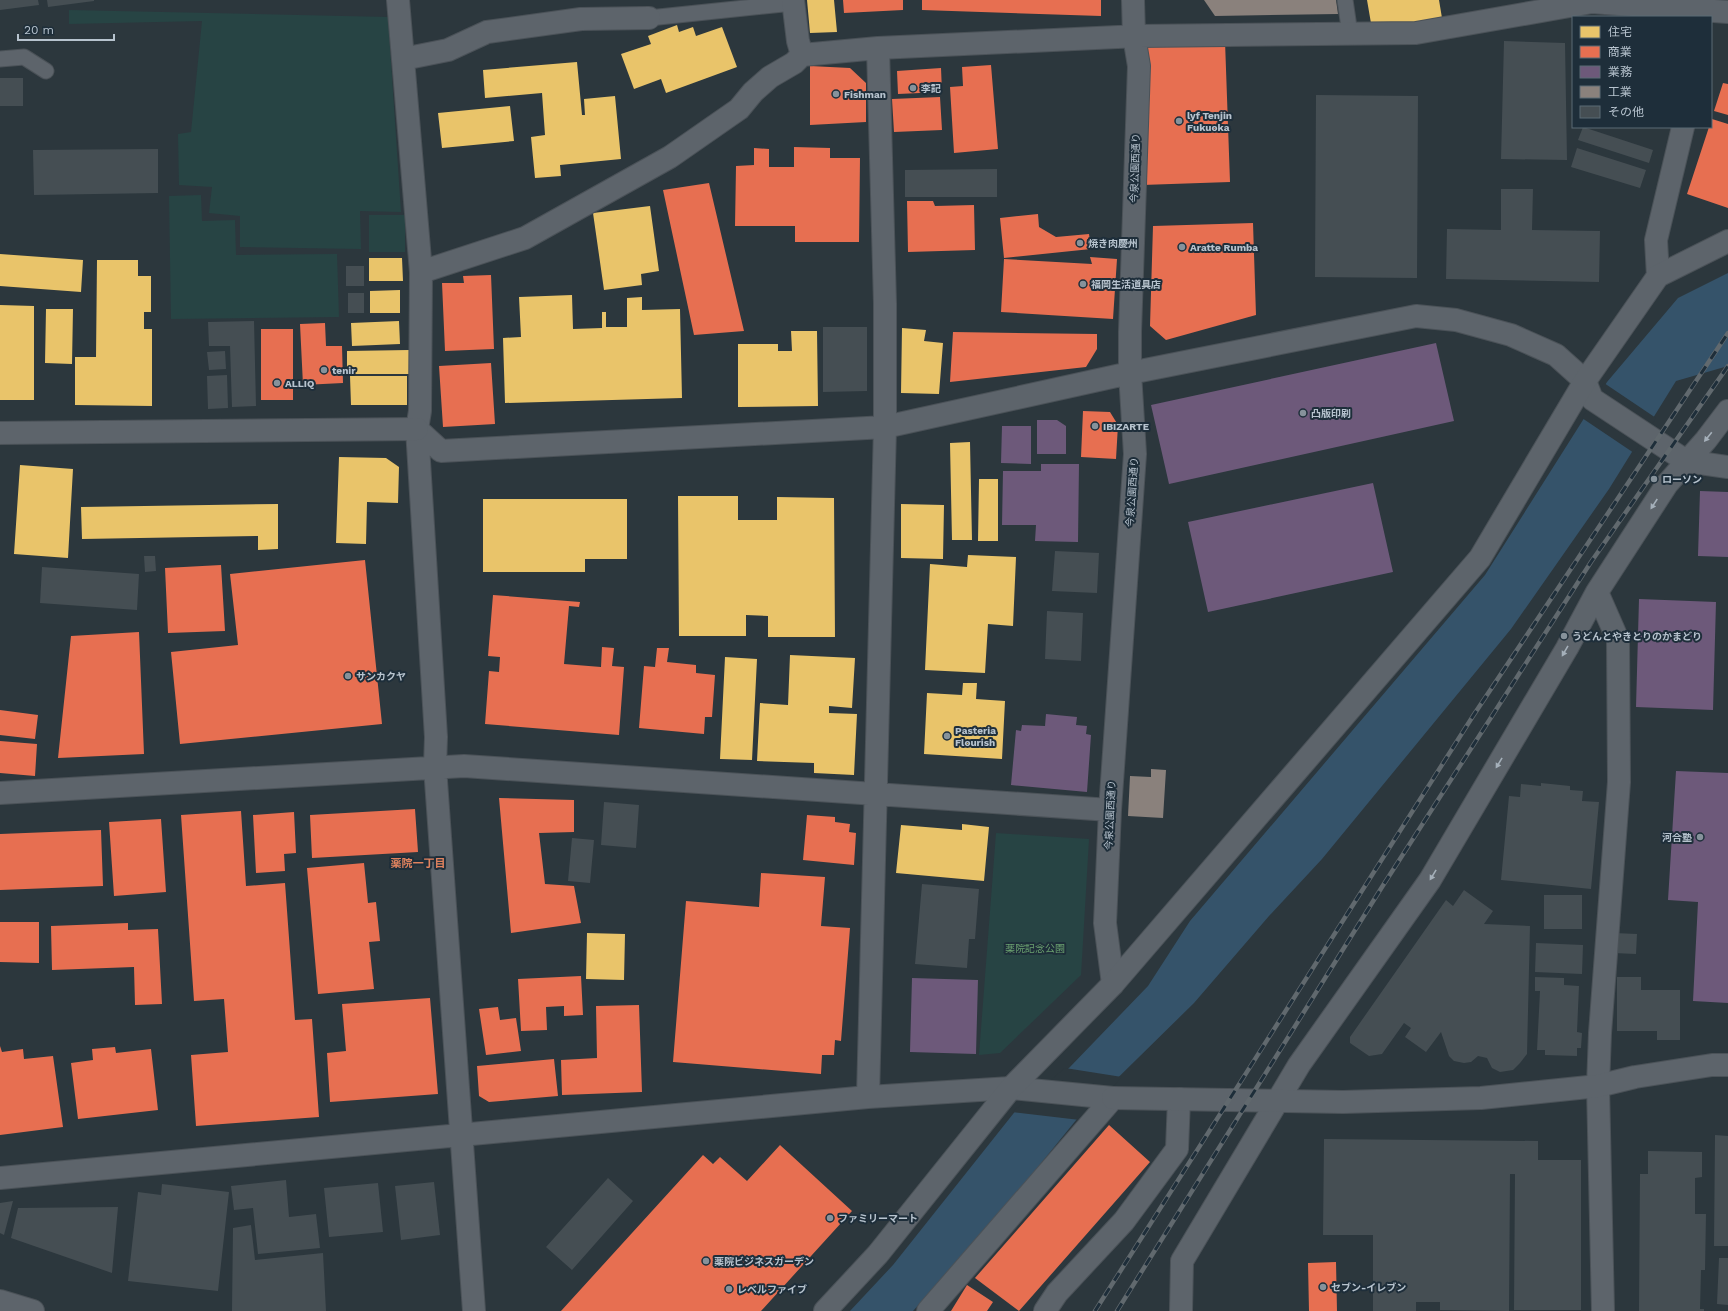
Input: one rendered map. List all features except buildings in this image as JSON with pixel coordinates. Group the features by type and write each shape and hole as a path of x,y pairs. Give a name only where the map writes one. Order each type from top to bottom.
{"street":[{"path":"398,0 421,272 420,411 417,430 435,729 434,767 474,1311"},
{"name":"今泉公園西通り","path":"1113,984 1105,923 1110,810 1135,454 1130,373 1130,332 1139,66 1134,36 1133,0"},
{"path":"793,2 798,41 802,55"},
{"path":"421,272 525,238 670,157 739,109 753,92 770,77 794,63 802,55 878,48 1134,36 1416,33 1592,2 1715,10"},
{"path":"403,59 448,50 487,32 581,19 649,18"},
{"path":"868,1097 885,427 885,304 878,48"},
{"path":"1658,276 1656,240 1683,128"},
{"path":"825,1311 878,1254 1011,1088 1113,984 1480,558 1589,390 1658,276 1728,241"},
{"path":"0,433 417,430 441,451 885,427 1130,373 1416,316 1456,320 1511,335 1556,355 1589,390 1649,436 1686,461 1728,468"},
{"path":"1181,1311 1182,1261 1299,1065 1430,880 1567,648 1597,592 1667,484 1706,440 1728,411"},
{"path":"1597,592 1618,640 1619,774 1600,1033 1598,1086 1603,1311"},
{"path":"0,793 464,766 1110,810"},
{"path":"0,1178 868,1097 1011,1088 1111,1098 1343,1102 1481,1098 1598,1086 1635,1077 1712,1065 1728,1065"},
{"path":"928,1311 1111,1098"},
{"path":"1045,1311 1057,1293 1124,1221 1177,1149 1179,1099"}],"lane":[{"path":"1346,0 1350,34"},
{"path":"649,18 793,2"},
{"path":"0,59 24,57 46,71"}],"green space":[{"path":"69,10 388,17 401,212 360,211 361,249 240,247 240,216 209,213 212,187 179,185 178,134 191,132 202,21 69,24"},
{"path":"201,195 202,221 235,220 236,255 337,254 339,317 171,319 169,196"},
{"path":"369,215 405,215 405,252 369,252"},
{"name":"薬院記念公園","path":"996,833 1089,839 1081,975 1000,1053 979,1055"}],"water":[{"path":"1728,273 1728,366 1676,381 1609,489 1511,629 1322,859 1269,916 1194,1003 1081,1114 998,1216 913,1311 850,1311 893,1265 1017,1109 1069,1068 1148,986 1190,921 1485,575 1607,382 1678,298"}],"pier":[{"path":"1604,383 1656,418 1634,453 1582,418"},
{"path":"1065,1068 1122,1077 1080,1120 1012,1112"}],"railway":[{"path":"1095,1311 1473,716 1728,333"},
{"path":"1117,1311 1382,887 1591,562 1728,366"}],"place":[{"name":"李記","path":"913,88"},
{"name":"Fishman","path":"836,94"},
{"name":"lyf Tenjin Fukuoka","path":"1179,121"},
{"name":"焼き肉慶州","path":"1080,243"},
{"name":"Aratte Rumba","path":"1182,247"},
{"name":"福岡生活道具店","path":"1083,284"},
{"name":"tenir","path":"324,370"},
{"name":"ALLIQ","path":"277,383"},
{"name":"凸版印刷","path":"1303,413"},
{"name":"IBIZARTE","path":"1095,426"},
{"name":"ローソン","path":"1654,479"},
{"name":"うどんとやきとりのかまどり","path":"1564,636"},
{"name":"サンカクヤ","path":"348,676"},
{"name":"Pasteria Flourish","path":"947,736"},
{"name":"河合塾","path":"1700,837"},
{"name":"ファミリーマート","path":"830,1218"},
{"name":"薬院ビジネスガーデン","path":"706,1261"},
{"name":"セブン-イレブン","path":"1323,1287"},
{"name":"レベルファイブ","path":"729,1289"}],"district":[{"name":"薬院一丁目","path":"418,863"}]}
